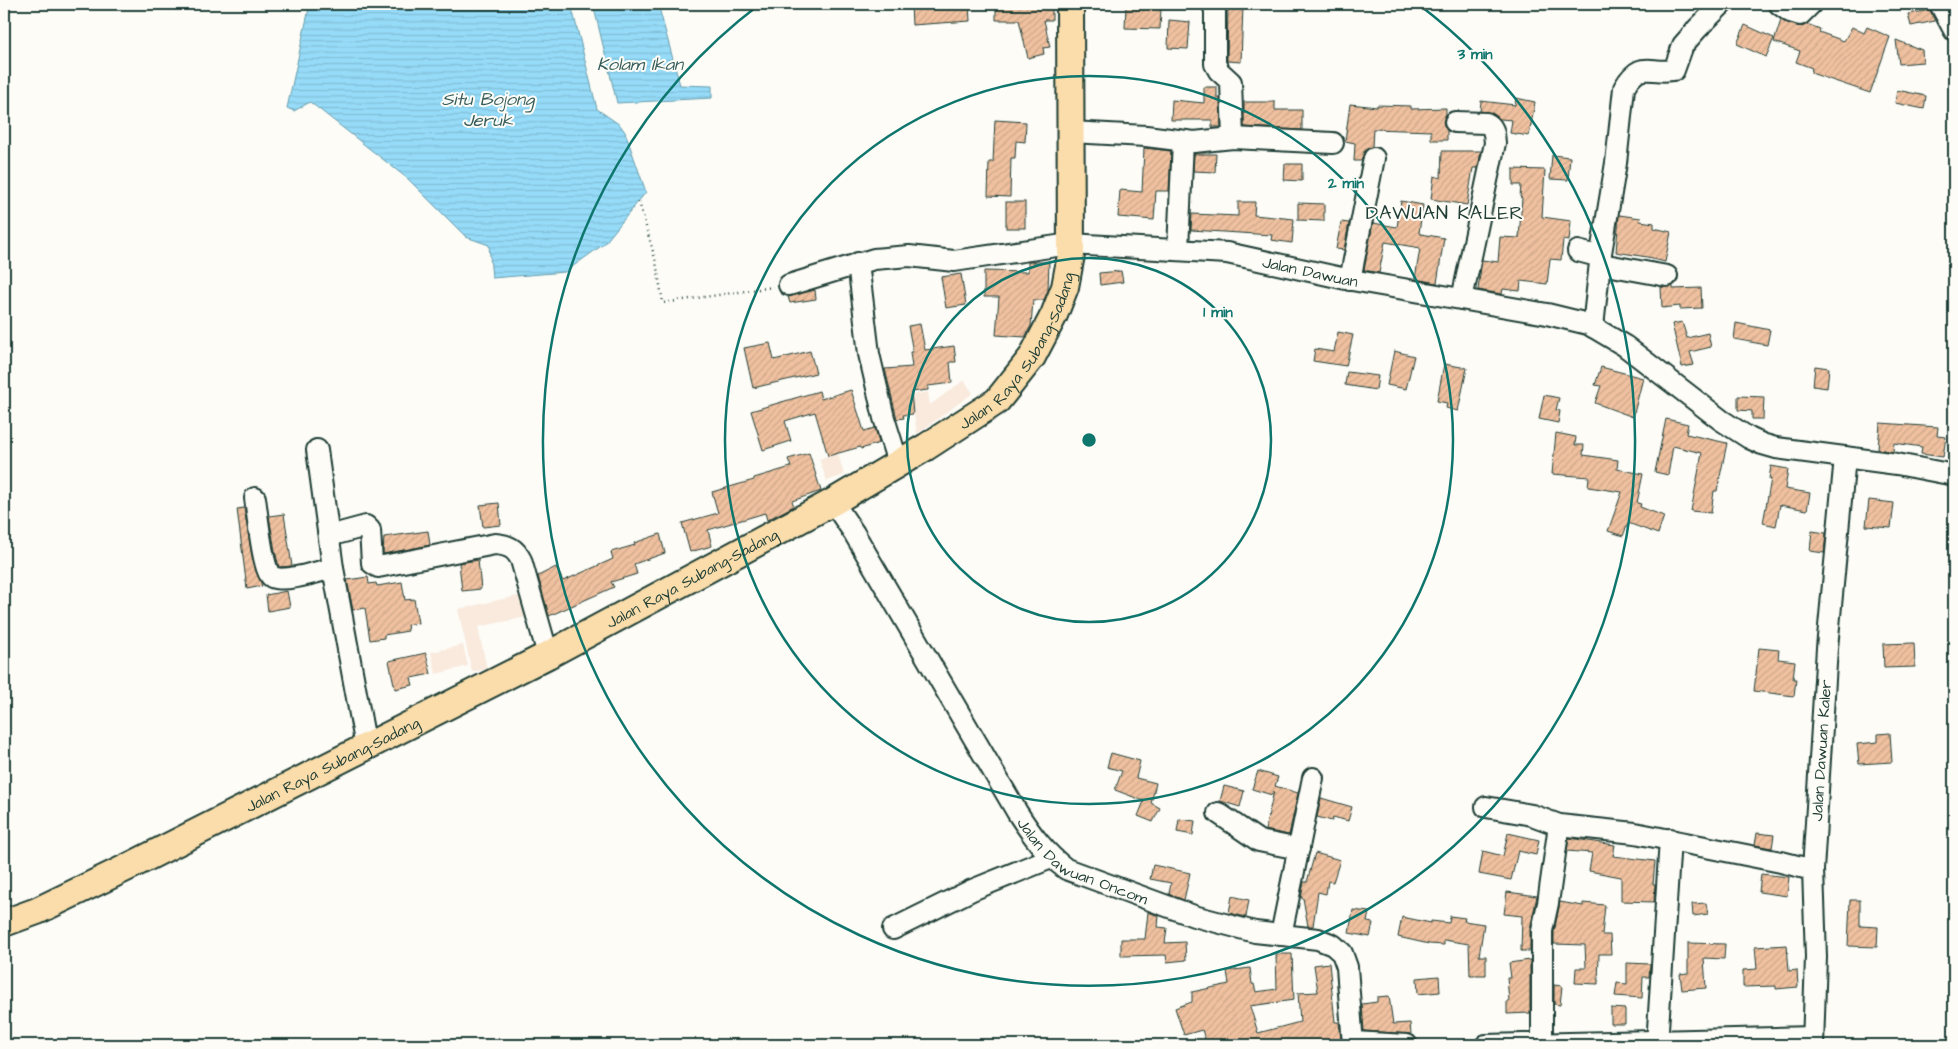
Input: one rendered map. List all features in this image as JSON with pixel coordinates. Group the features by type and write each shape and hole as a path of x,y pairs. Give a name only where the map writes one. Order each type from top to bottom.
{"main road":[{"name":"Jalan Raya Subang-Sadang","path":"4,923 37,910 132,865 548,655 833,502 926,447 997,401 1032,357 1054,316 1065,287 1070,263 1070,4"}],"street":[{"path":"1212,4 1215,9 1215,64 1231,82 1233,138"},
{"path":"1590,325 1616,163 1624,88 1636,72 1645,69 1672,71 1675,69 1679,54 1696,28 1722,4"},
{"path":"1779,4 1790,12 1800,15 1811,4"},
{"path":"1940,4 1954,30"},
{"path":"1455,122 1486,123 1491,126 1494,132 1495,143 1462,299"},
{"path":"1070,132 1146,136 1194,142 1233,138 1333,143"},
{"path":"1178,249 1182,141"},
{"path":"1350,280 1374,158"},
{"name":"Jalan Dawuan","path":"789,285 874,259 909,256 954,261 1070,244 1228,253 1350,280 1547,314 1590,325 1625,346 1721,420 1762,444 1776,448 1954,475"},
{"path":"1578,251 1601,260 1667,276"},
{"path":"858,263 869,354 884,418 898,463"},
{"path":"317,450 334,568 366,748"},
{"name":"Jalan Dawuan Kaler","path":"1813,1041 1816,958 1814,870 1827,648 1844,457"},
{"path":"255,498 265,563 269,574 274,578 288,578 334,568"},
{"name":"Jalan Dawuan Oncom","path":"833,502 854,532 1017,812 1036,841 1051,858 1066,869 1194,916 1255,932 1318,939 1333,946 1342,953 1348,974 1353,1044"},
{"path":"329,536 366,526 370,530 372,563 378,567 495,544 512,548 522,560 548,655"},
{"path":"1281,935 1313,778"},
{"path":"1486,807 1532,815 1559,825 1635,833 1814,870"},
{"path":"1218,813 1259,841 1299,849"},
{"path":"1548,1044 1542,931 1559,825"},
{"path":"1657,1044 1670,840"},
{"path":"893,929 972,890 1051,858"},
{"path":"1486,1045 1813,1041"},
{"path":"1353,1044 1407,1045"}],"path":[{"path":"639,202 656,262 663,303 789,285"}],"shaded area":[{"path":"964,380 973,393 917,434 911,395 928,392 930,405"},
{"path":"838,453 844,475 827,481 819,459"},
{"path":"522,595 527,617 478,627 487,669 472,672 458,609"},
{"path":"463,645 468,666 436,674 431,652"}],"water":[{"name":"Situ Bojong Jeruk","path":"310,4 571,4 597,109 620,125 625,132 646,192 604,244 565,272 492,278 489,245 466,237 408,179 310,102 294,111 287,108"},
{"name":"Kolam Ikan","path":"593,4 658,4 680,85 712,86 712,98 617,103"}],"building":[{"path":"911,4 969,4 970,21 912,25"},
{"path":"996,4 1052,4 1052,20 1044,20 1050,47 1043,48 1044,54 1028,58 1019,20 996,20"},
{"path":"1228,5 1243,6 1241,62 1227,61"},
{"path":"1126,6 1161,7 1160,29 1125,28"},
{"path":"1930,10 1935,21 1911,26 1908,14"},
{"path":"1169,20 1190,22 1188,49 1168,48"},
{"path":"1781,20 1797,26 1807,24 1820,29 1819,32 1844,41 1852,27 1864,33 1867,27 1890,37 1870,93 1811,73 1812,68 1796,62 1800,51 1774,42"},
{"path":"1745,25 1774,38 1766,57 1737,44"},
{"path":"1896,40 1922,50 1923,62 1899,64"},
{"path":"1204,87 1217,87 1217,98 1220,98 1221,127 1212,127 1212,120 1171,120 1172,100 1204,103"},
{"path":"1897,90 1926,96 1924,109 1895,103"},
{"path":"1516,98 1535,102 1529,136 1510,133 1512,120 1500,119 1491,113 1480,111 1481,101 1515,105"},
{"path":"1244,102 1275,102 1275,110 1302,110 1302,130 1244,127"},
{"path":"1350,104 1377,107 1377,105 1411,106 1411,109 1446,108 1443,122 1447,130 1447,140 1431,140 1431,131 1373,129 1372,147 1365,151 1361,161 1354,161 1355,143 1345,141"},
{"path":"995,120 1026,122 1025,142 1016,141 1015,158 1011,158 1010,197 988,196 989,162 993,162"},
{"path":"1144,148 1171,151 1169,191 1156,191 1154,220 1118,217 1120,190 1142,192"},
{"path":"1442,151 1481,151 1478,168 1473,168 1467,205 1431,199 1434,176 1441,178"},
{"path":"1194,154 1216,154 1215,172 1193,171"},
{"path":"1552,155 1570,157 1568,180 1550,179"},
{"path":"1285,164 1302,164 1302,181 1284,180"},
{"path":"1513,169 1545,170 1542,217 1571,221 1569,241 1563,240 1561,260 1550,259 1547,284 1521,281 1520,291 1503,289 1502,294 1478,290 1482,260 1498,262 1500,237 1519,238 1521,185 1513,185"},
{"path":"1401,201 1423,205 1419,233 1444,238 1437,283 1415,279 1420,248 1385,242 1379,273 1364,270 1373,223 1397,227"},
{"path":"1006,202 1025,202 1025,228 1006,228"},
{"path":"1238,202 1255,202 1254,215 1294,219 1292,243 1271,240 1272,235 1191,230 1192,214 1238,216"},
{"path":"1298,203 1324,204 1324,221 1298,220"},
{"path":"1619,215 1641,218 1640,221 1654,223 1654,228 1671,232 1665,262 1653,258 1616,252"},
{"path":"1341,222 1349,223 1344,250 1336,249"},
{"path":"1028,262 1049,262 1048,290 1044,300 1033,300 1031,326 1025,337 996,335 999,297 984,297 984,271 1028,272"},
{"path":"1121,271 1123,282 1100,285 1099,273"},
{"path":"961,274 966,305 946,308 941,277"},
{"path":"1673,286 1673,289 1701,288 1702,308 1680,309 1680,306 1662,308 1661,287"},
{"path":"815,290 816,299 790,303 788,297"},
{"path":"1682,322 1687,338 1708,333 1711,347 1690,352 1694,365 1682,367 1672,324"},
{"path":"1736,323 1770,330 1767,345 1734,339"},
{"path":"920,324 925,350 954,346 956,362 950,362 952,383 928,386 928,390 911,392 913,414 903,415 904,418 897,419 885,369 912,367 910,352 913,352 908,326"},
{"path":"1338,332 1353,335 1346,366 1313,361 1315,349 1334,352"},
{"path":"770,343 774,360 810,351 816,373 753,388 744,348"},
{"path":"1394,351 1414,356 1406,389 1387,385"},
{"path":"1444,364 1467,368 1458,411 1446,408 1447,403 1437,401"},
{"path":"1815,366 1829,368 1827,388 1813,386"},
{"path":"1601,367 1643,378 1633,417 1595,403 1601,386 1595,385"},
{"path":"1347,372 1378,376 1376,390 1345,385"},
{"path":"851,390 864,431 875,428 879,443 828,456 815,412 785,421 791,441 763,450 751,411 819,391 821,399"},
{"path":"1544,395 1559,398 1556,410 1560,411 1558,423 1539,419"},
{"path":"1738,396 1764,397 1763,419 1752,419 1752,411 1738,410"},
{"path":"1666,419 1688,424 1686,434 1727,443 1717,491 1714,491 1711,513 1691,511 1702,453 1673,446 1668,475 1655,472"},
{"path":"1880,423 1938,427 1937,436 1946,437 1943,457 1921,454 1922,447 1894,443 1893,452 1878,449"},
{"path":"1556,433 1576,437 1575,445 1584,445 1583,455 1618,460 1617,469 1643,474 1637,503 1641,504 1640,507 1664,516 1658,534 1628,523 1623,536 1608,531 1622,492 1588,487 1589,477 1552,474"},
{"path":"809,453 821,491 792,501 794,506 767,520 765,513 708,530 712,546 690,552 682,523 718,513 712,492 791,467 788,459"},
{"path":"1771,466 1788,469 1785,489 1810,493 1807,510 1780,505 1776,526 1763,523 1771,479 1769,479"},
{"path":"1869,500 1894,503 1891,528 1866,526"},
{"path":"499,503 501,525 483,527 480,505"},
{"path":"244,508 252,556 262,586 247,589 237,509"},
{"path":"284,514 292,566 279,567 269,516"},
{"path":"428,531 430,545 383,554 384,537"},
{"path":"1812,531 1826,533 1824,553 1810,551"},
{"path":"660,534 665,553 634,564 637,574 611,582 614,587 549,616 538,576 556,567 563,581 613,559 611,552 635,545 634,543"},
{"path":"478,560 481,589 462,591 459,563"},
{"path":"368,577 369,584 376,583 377,586 402,582 405,600 414,599 418,623 407,625 408,631 384,635 384,638 370,640 365,608 353,610 347,580"},
{"path":"287,591 290,607 268,611 266,595"},
{"path":"1914,643 1915,667 1884,668 1883,644"},
{"path":"1759,648 1779,650 1778,659 1795,661 1793,679 1796,679 1794,696 1754,691"},
{"path":"426,653 431,674 411,678 413,685 395,689 389,661"},
{"path":"1890,733 1892,762 1859,764 1857,744 1878,742 1878,734"},
{"path":"1111,753 1140,761 1136,778 1156,783 1151,803 1160,808 1153,822 1138,816 1144,801 1115,790 1122,771 1107,767"},
{"path":"1258,771 1278,777 1275,786 1298,793 1289,835 1265,830 1274,791 1272,795 1252,789"},
{"path":"1224,786 1244,791 1240,807 1220,801"},
{"path":"1321,798 1352,807 1348,821 1333,817 1332,821 1317,817"},
{"path":"1179,819 1195,821 1193,835 1177,832"},
{"path":"1508,833 1539,840 1536,855 1518,851 1511,880 1479,874 1483,851 1503,856"},
{"path":"1757,833 1774,835 1772,848 1755,845"},
{"path":"1569,838 1615,845 1613,856 1655,861 1654,902 1621,901 1621,877 1589,871 1592,853 1567,851"},
{"path":"1315,853 1340,860 1333,882 1328,881 1326,894 1318,892 1313,926 1308,926 1303,898 1301,898 1304,882 1307,882"},
{"path":"1153,865 1190,873 1184,900 1169,894 1171,883 1150,879"},
{"path":"1761,874 1789,877 1787,896 1759,892"},
{"path":"1507,892 1537,896 1530,929 1530,951 1521,951 1522,916 1504,914"},
{"path":"1232,896 1249,900 1246,917 1229,913"},
{"path":"1850,900 1860,900 1860,926 1878,927 1877,947 1848,946"},
{"path":"1560,902 1583,906 1583,903 1605,905 1602,935 1610,935 1611,954 1599,954 1598,984 1575,983 1576,968 1586,968 1585,945 1554,944 1554,932"},
{"path":"1706,903 1708,914 1693,916 1692,904"},
{"path":"1353,910 1369,912 1367,922 1373,923 1370,937 1349,933"},
{"path":"1148,912 1159,916 1158,927 1167,928 1165,943 1185,942 1186,960 1167,962 1166,955 1121,956 1121,939 1145,939"},
{"path":"1450,916 1465,918 1464,921 1484,924 1479,956 1486,956 1486,975 1470,975 1469,944 1444,940 1444,945 1429,944 1398,937 1402,917 1431,923 1431,921 1449,923"},
{"path":"1688,943 1725,944 1724,959 1704,958 1706,988 1682,990 1680,974 1688,973"},
{"path":"1787,945 1789,971 1797,970 1798,987 1776,989 1776,986 1743,987 1743,970 1757,969 1755,947"},
{"path":"1276,954 1292,954 1294,1000 1250,1006 1258,1033 1300,1022 1298,993 1318,992 1314,965 1329,963 1335,1022 1339,1022 1341,1041 1285,1041 1286,1045 1207,1045 1202,1030 1184,1035 1175,1008 1192,1002 1192,992 1229,984 1227,971 1250,968 1252,984 1254,984 1256,992 1277,989"},
{"path":"1530,960 1530,1013 1507,1014 1507,1001 1509,1001 1507,978 1511,978 1509,963"},
{"path":"1627,963 1650,964 1649,977 1643,977 1642,998 1615,996 1617,983 1627,984"},
{"path":"1439,976 1440,992 1418,994 1417,978"},
{"path":"1554,985 1562,986 1560,1005 1554,1004"},
{"path":"1389,996 1393,1024 1410,1023 1411,1034 1364,1031 1362,1004 1377,1002 1377,997"},
{"path":"1611,1008 1625,1009 1625,1024 1611,1024"}],"district":[{"name":"DAWUAN KALER","path":"1445,212"}]}
